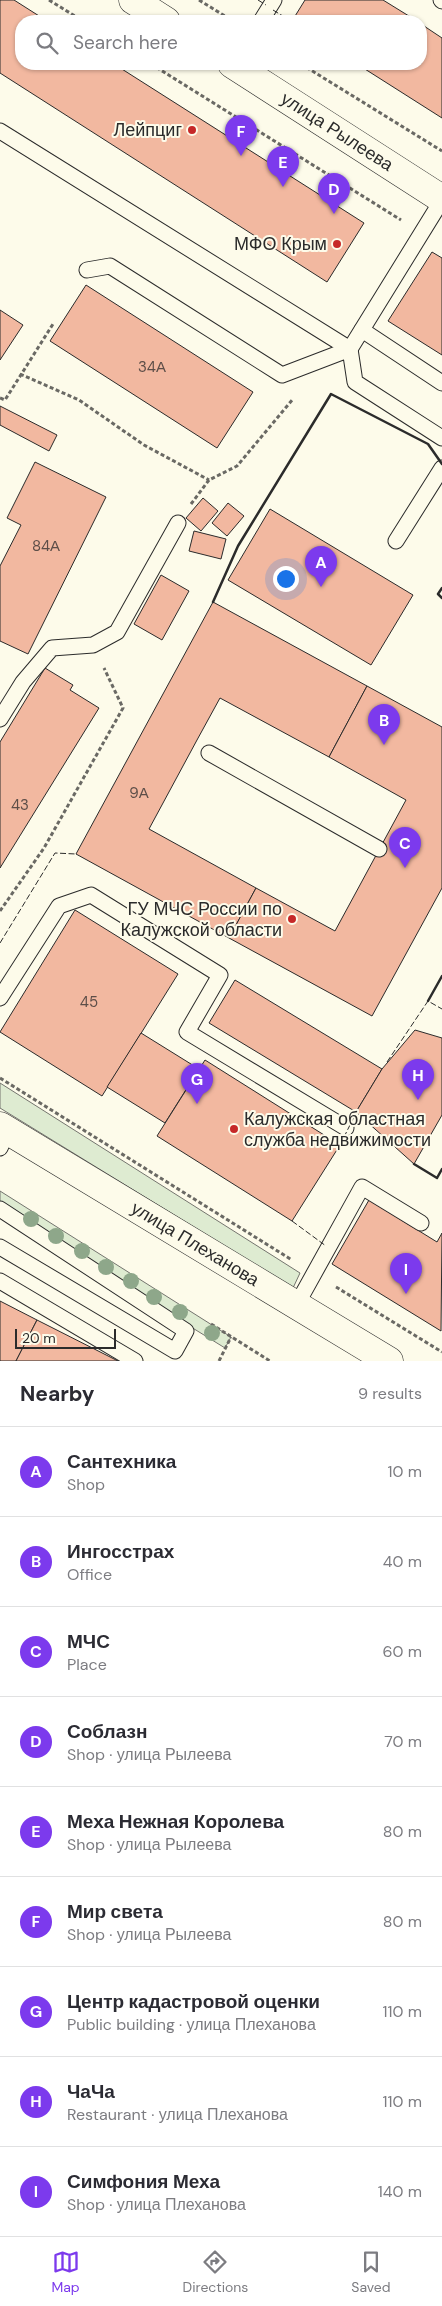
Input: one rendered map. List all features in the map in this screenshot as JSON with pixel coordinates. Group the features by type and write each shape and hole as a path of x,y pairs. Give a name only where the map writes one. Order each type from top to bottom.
{"main road":[{"path":"133,0 157,15"},
{"name":"улица Рылеева","path":"242,70 442,200"},
{"name":"улица Плеханова","path":"3,1135 389,1361"}],"lane":[{"path":"265,15 274,0"},
{"path":"0,131 350,349 355,382 442,438"},
{"path":"87,270 110,266 282,375 350,349 442,200"},
{"path":"362,330 442,383"},
{"path":"396,541 442,468"},
{"path":"0,719 23,682 52,648 93,645 118,632 178,523"},
{"path":"209,753 379,849"},
{"path":"0,998 59,906 91,894 220,976 187,1032 346,1128"},
{"path":"296,1306 362,1187 421,1224"},
{"path":"0,1210 186,1331 172,1356 0,1247"},
{"path":"0,1281 135,1361"}],"path":[{"path":"49,0 73,15"},
{"path":"199,0 223,15"},
{"path":"161,70 422,233"},
{"path":"311,70 442,151"},
{"path":"0,398 5,400 52,324"},
{"path":"20,374 79,400 144,445 209,480"},
{"path":"178,523 209,480 237,466 300,393"},
{"path":"0,911 44,848 123,708 93,645"},
{"path":"0,1078 442,1352"},
{"path":"219,1361 231,1337 270,1361"}],"green space":[{"path":"0,1083 300,1273 293,1288 0,1108"},
{"path":"0,1191 231,1337 225,1348 0,1209"}],"building":[{"path":"0,0 14,0 38,15 15,15 15,70 123,70 364,223 327,282 0,73"},
{"path":"305,0 383,0 407,15 296,15"},
{"path":"427,28 442,38 442,118 366,70 427,70"},
{"path":"432,252 442,258 442,355 388,321"},
{"path":"86,285 253,392 217,448 50,341"},
{"path":"0,310 23,325 0,360"},
{"path":"0,406 57,435 49,451 0,425"},
{"path":"35,462 106,497 28,654 0,641 0,566 21,525 7,518"},
{"path":"203,498 218,511 201,531 186,518"},
{"path":"228,503 244,516 227,536 212,523"},
{"path":"270,509 413,595 371,665 228,580"},
{"path":"194,531 226,539 221,559 189,551"},
{"path":"161,575 189,591 162,640 134,624"},
{"path":"213,602 367,686 329,757 220,698 197,740 149,829 256,888 229,938 76,854"},
{"path":"45,668 73,685 70,690 99,708 0,868 0,742"},
{"path":"367,686 442,727 442,888 372,1016 229,938 256,888 335,931 406,800 329,757"},
{"path":"75,910 178,974 102,1096 0,1032"},
{"path":"235,980 382,1069 356,1112 209,1023"},
{"path":"415,1030 442,1038 442,1115 414,1164 356,1112 382,1069"},
{"path":"141,1033 199,1069 165,1123 107,1087"},
{"path":"205,1060 340,1145 292,1221 157,1136"},
{"path":"369,1200 437,1242 442,1233 441,1331 332,1264"},
{"path":"0,1301 37,1320 16,1361 0,1361"},
{"path":"37,1320 118,1361 16,1361"}],"fence":[{"path":"258,0 266,5"},
{"path":"273,10 281,15"},
{"path":"0,943 55,853 76,854"},
{"path":"387,1062 428,1001 442,1009"},
{"path":"340,1145 357,1111"},
{"path":"292,1221 326,1246"}],"wall":[{"path":"213,602 238,546 331,394 428,444 442,464"},
{"path":"442,588 438,594 442,598"},
{"path":"428,1001 442,976"},
{"path":"414,1164 437,1178 442,1169"}],"place":[{"name":"Лейпциг","path":"192,130"},
{"name":"Мир света","path":"241,156"},
{"name":"Меха Нежная Королева","path":"283,187"},
{"name":"Соблазн","path":"334,214"},
{"name":"МФО Крым","path":"337,244"},
{"name":"Сантехника","path":"321,587"},
{"name":"Ингосстрах","path":"384,745"},
{"name":"МЧС","path":"405,868"},
{"name":"ГУ МЧС России по Калужской области","path":"292,919"},
{"name":"ЧаЧа","path":"418,1100"},
{"name":"Центр кадастровой оценки","path":"197,1104"},
{"name":"Калужская областная служба недвижимости","path":"234,1129"},
{"name":"Симфония Меха","path":"406,1294"}]}
